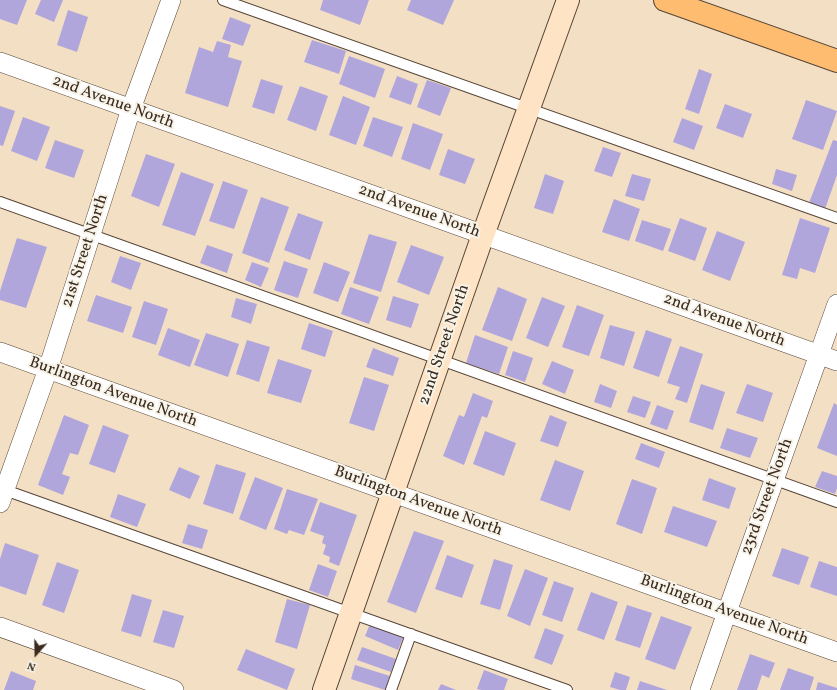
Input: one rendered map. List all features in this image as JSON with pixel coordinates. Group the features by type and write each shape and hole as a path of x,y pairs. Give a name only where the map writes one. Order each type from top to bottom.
{"main road":[{"path":"665,0 837,61"}],"street":[{"name":"21st Street North","path":"2,494 48,369 131,109 171,0"},
{"name":"22nd Street North","path":"324,690 483,235 568,0"},
{"name":"2nd Avenue North","path":"0,62 837,361"},
{"name":"23rd Street North","path":"700,690 837,304"},
{"name":"Burlington Avenue North","path":"0,352 837,652"},
{"path":"0,627 174,690"}],"lane":[{"path":"223,0 837,218"},
{"path":"0,202 837,502"},
{"path":"2,494 352,613 567,690"},
{"path":"391,690 411,634"}],"building":[{"path":"0,0 27,0 17,25 0,19"},
{"path":"41,0 63,0 54,22 35,14"},
{"path":"323,0 369,0 360,25 320,10"},
{"path":"411,0 454,0 443,25 407,10"},
{"path":"68,10 88,17 77,52 57,45"},
{"path":"230,17 251,25 243,46 222,39"},
{"path":"312,40 346,51 339,74 304,62"},
{"path":"217,41 231,45 228,57 242,61 228,107 185,93 199,47 213,52"},
{"path":"349,56 385,69 375,98 339,84"},
{"path":"699,69 712,74 699,114 685,109"},
{"path":"397,76 418,84 411,105 389,97"},
{"path":"261,79 283,86 274,114 252,107"},
{"path":"427,80 451,88 440,116 417,107"},
{"path":"300,86 328,96 316,131 287,120"},
{"path":"343,96 370,107 356,145 329,135"},
{"path":"806,100 837,111 823,150 792,139"},
{"path":"725,104 752,114 743,138 716,128"},
{"path":"0,106 15,111 3,146 0,145"},
{"path":"23,117 50,127 37,161 11,151"},
{"path":"373,117 403,127 392,157 363,146"},
{"path":"682,118 703,126 694,150 673,142"},
{"path":"413,123 443,134 430,170 401,159"},
{"path":"55,140 84,150 74,178 45,168"},
{"path":"833,140 837,141 837,175 825,209 809,203"},
{"path":"603,147 621,153 612,177 594,171"},
{"path":"448,149 475,159 465,184 439,175"},
{"path":"146,154 175,164 159,207 131,196"},
{"path":"776,169 797,175 792,191 772,184"},
{"path":"181,172 214,184 195,236 162,225"},
{"path":"545,174 564,181 553,214 534,208"},
{"path":"632,174 651,179 644,201 625,196"},
{"path":"223,181 248,190 234,229 209,221"},
{"path":"261,197 289,207 269,263 242,253"},
{"path":"614,199 640,209 629,241 602,232"},
{"path":"298,213 323,222 310,260 284,250"},
{"path":"680,218 707,228 695,261 668,251"},
{"path":"800,218 830,228 815,273 800,268 797,279 782,275"},
{"path":"642,220 671,229 663,251 635,241"},
{"path":"717,231 745,242 730,281 702,270"},
{"path":"369,234 397,242 381,292 353,283"},
{"path":"17,238 47,247 26,308 0,300 0,291"},
{"path":"207,245 233,254 227,273 200,263"},
{"path":"411,245 444,257 429,295 397,282"},
{"path":"120,256 141,263 131,290 111,282"},
{"path":"284,261 308,269 298,298 274,290"},
{"path":"252,262 269,268 261,287 245,280"},
{"path":"324,262 350,272 338,302 313,293"},
{"path":"350,287 379,297 369,324 341,314"},
{"path":"498,287 527,299 512,341 482,330"},
{"path":"96,295 132,307 123,333 87,321"},
{"path":"393,296 419,304 411,328 386,320"},
{"path":"542,297 565,306 548,347 526,338"},
{"path":"236,298 257,304 251,324 231,317"},
{"path":"144,301 168,309 156,345 132,337"},
{"path":"577,305 604,315 589,356 562,347"},
{"path":"309,323 333,331 325,357 301,349"},
{"path":"610,325 635,332 624,366 600,358"},
{"path":"168,328 200,340 190,367 158,355"},
{"path":"646,330 672,339 659,377 633,368"},
{"path":"206,333 239,344 228,377 194,365"},
{"path":"475,335 508,347 499,374 466,363"},
{"path":"247,340 270,347 259,382 236,374"},
{"path":"680,346 703,354 687,403 675,399 680,387 667,383"},
{"path":"373,348 399,358 393,376 366,367"},
{"path":"513,351 533,358 525,382 505,375"},
{"path":"278,359 312,370 301,403 267,393"},
{"path":"552,361 574,370 565,394 542,384"},
{"path":"364,377 389,385 374,431 349,423"},
{"path":"600,384 617,391 611,408 594,402"},
{"path":"701,384 725,392 713,430 689,422"},
{"path":"747,384 773,393 763,422 736,413"},
{"path":"473,393 493,401 487,418 482,416 464,465 443,456 459,415 464,417"},
{"path":"633,396 651,402 645,418 627,412"},
{"path":"834,403 837,405 837,456 817,448"},
{"path":"657,405 674,411 667,430 650,424"},
{"path":"64,415 89,425 78,455 70,453 62,474 70,477 63,495 38,485"},
{"path":"550,415 567,422 558,447 540,441"},
{"path":"103,425 129,435 115,473 89,464"},
{"path":"727,428 758,438 750,458 720,448"},
{"path":"485,431 516,443 504,476 473,464"},
{"path":"641,443 665,452 659,468 635,459"},
{"path":"555,460 584,471 570,511 540,500"},
{"path":"216,464 246,473 233,514 203,504"},
{"path":"179,467 200,476 190,499 169,490"},
{"path":"822,471 837,476 837,488 835,494 815,487"},
{"path":"255,477 283,488 266,530 239,519"},
{"path":"709,478 736,488 729,509 702,500"},
{"path":"632,479 657,488 642,534 616,524"},
{"path":"287,489 318,499 304,535 289,530 287,534 274,529"},
{"path":"118,494 146,504 137,527 110,517"},
{"path":"320,502 357,515 339,566 329,562 330,557 323,554 326,545 322,543 324,536 310,531"},
{"path":"673,506 717,521 707,547 664,532"},
{"path":"188,524 208,530 202,549 182,543"},
{"path":"414,531 444,541 416,613 387,602"},
{"path":"5,543 39,555 26,595 0,586 0,559"},
{"path":"782,548 809,557 799,585 772,576"},
{"path":"447,555 474,565 462,598 435,589"},
{"path":"494,559 513,565 500,610 480,604"},
{"path":"819,561 837,567 837,596 810,587"},
{"path":"57,562 79,570 64,613 42,605"},
{"path":"318,564 337,571 328,597 309,590"},
{"path":"525,569 548,578 530,626 507,616"},
{"path":"554,581 574,588 562,622 542,615"},
{"path":"591,592 618,602 604,640 577,630"},
{"path":"132,594 152,600 141,637 121,631"},
{"path":"287,599 310,605 297,649 275,642"},
{"path":"627,605 652,613 640,648 615,640"},
{"path":"163,610 184,616 174,648 153,642"},
{"path":"661,616 692,627 675,670 645,659"},
{"path":"370,624 403,638 398,650 365,636"},
{"path":"545,628 564,635 552,665 534,658"},
{"path":"362,647 396,659 391,672 357,660"},
{"path":"246,649 295,669 287,690 237,670"},
{"path":"750,654 775,663 769,678 762,675 757,690 737,690"},
{"path":"355,665 390,676 385,690 351,679"},
{"path":"788,668 814,677 810,690 780,690"},
{"path":"484,670 508,679 504,690 477,689"},
{"path":"11,671 36,681 33,690 4,690"},
{"path":"615,672 630,677 626,690 610,687"},
{"path":"640,681 667,690 637,690"},
{"path":"818,682 837,688 837,690 816,690"},
{"path":"441,684 456,690 438,690"}]}
